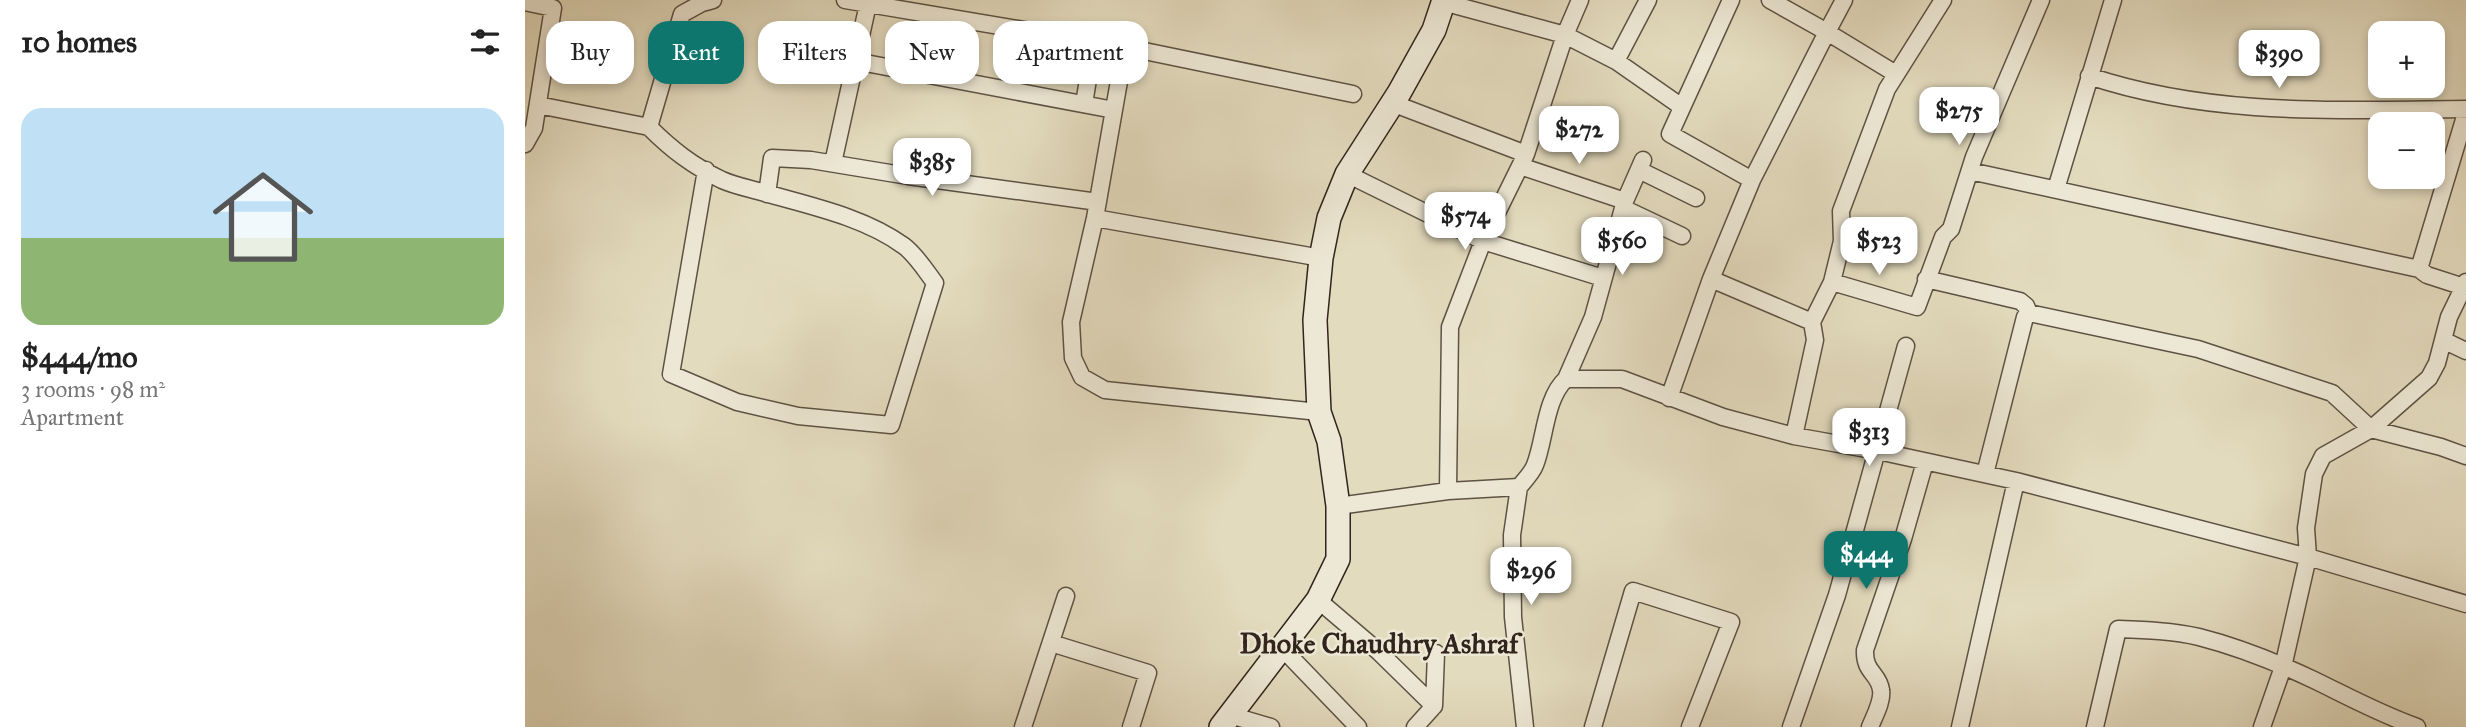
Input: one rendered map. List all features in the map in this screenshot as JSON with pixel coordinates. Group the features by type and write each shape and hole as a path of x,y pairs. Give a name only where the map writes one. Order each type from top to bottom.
{"street":[{"path":"649,127 683,14 713,0"},
{"path":"845,0 993,25"},
{"path":"1448,491 1450,327 1483,241 1523,160 1565,35 1580,0"},
{"path":"1616,61 1648,0"},
{"path":"1731,0 1670,134 1752,180"},
{"path":"1770,0 1896,74"},
{"path":"1669,398 1711,279 1752,180 1844,0"},
{"path":"1794,436 1815,340 1812,322 1832,282 1842,241 1841,211 1887,89 1943,0"},
{"path":"1832,282 1917,307 1943,237 1951,229 1970,171 2041,0"},
{"path":"2056,190 2113,0"},
{"path":"1271,727 1225,721 1318,600 1338,559 1338,506 1329,441 1318,412 1315,320 1321,258 1329,218 1347,174 1434,30 1444,1 1565,35 1616,61 1682,107"},
{"path":"525,2 554,8 534,128 525,144"},
{"path":"863,21 867,4"},
{"path":"1148,52 1353,94"},
{"path":"871,64 1114,110"},
{"path":"2089,76 2161,95 2256,109 2466,111 2419,268"},
{"path":"833,163 850,84"},
{"path":"1084,104 1087,84"},
{"path":"1119,84 1097,210 1071,322 1073,358 1082,377 1105,390 1318,412"},
{"path":"1392,103 1624,204 1682,236"},
{"path":"538,105 649,127 675,153 706,170 723,180 874,229 906,247 935,283 891,425 798,416 737,402 671,374 706,170"},
{"path":"767,194 772,158 833,163 1097,210 1321,258"},
{"path":"1525,727 1513,617 1512,535 1519,487 1535,468 1545,424 1560,384 1566,379 1594,317 1624,204 1641,165 1696,198"},
{"path":"1970,171 2419,268 2427,275 2465,285 2449,317 2437,363 2429,378 2371,429 2323,456 2314,474 2306,528 2308,557 2283,667 2263,727"},
{"path":"1347,174 1483,241 1603,278"},
{"path":"1711,279 1812,322"},
{"path":"1926,279 2020,301 2029,313 2022,330 1985,474"},
{"path":"2029,313 2197,349 2332,393 2371,429 2466,456"},
{"path":"2443,340 2466,351"},
{"path":"1791,727 1837,595 1906,346"},
{"path":"1566,379 1622,379 1723,418 1794,436 2016,481 2308,557 2466,604"},
{"path":"1870,727 1882,694 1881,686 1864,664 1865,650 1926,462"},
{"path":"1960,727 2016,481"},
{"path":"1338,506 1448,491 1519,487"},
{"path":"1593,727 1633,591 1731,622 1690,727"},
{"path":"1023,727 1066,596"},
{"path":"1318,600 1379,652 1434,706"},
{"path":"2095,727 2119,629 2154,630 2198,637 2283,667 2375,712 2417,727"},
{"path":"1051,643 1148,673 1131,727"},
{"path":"1281,647 1358,727"},
{"path":"1415,727 1434,706 1436,653"}],"district":[{"name":"Dhoke Chaudhry Ashraf","path":"1379,643"}]}
